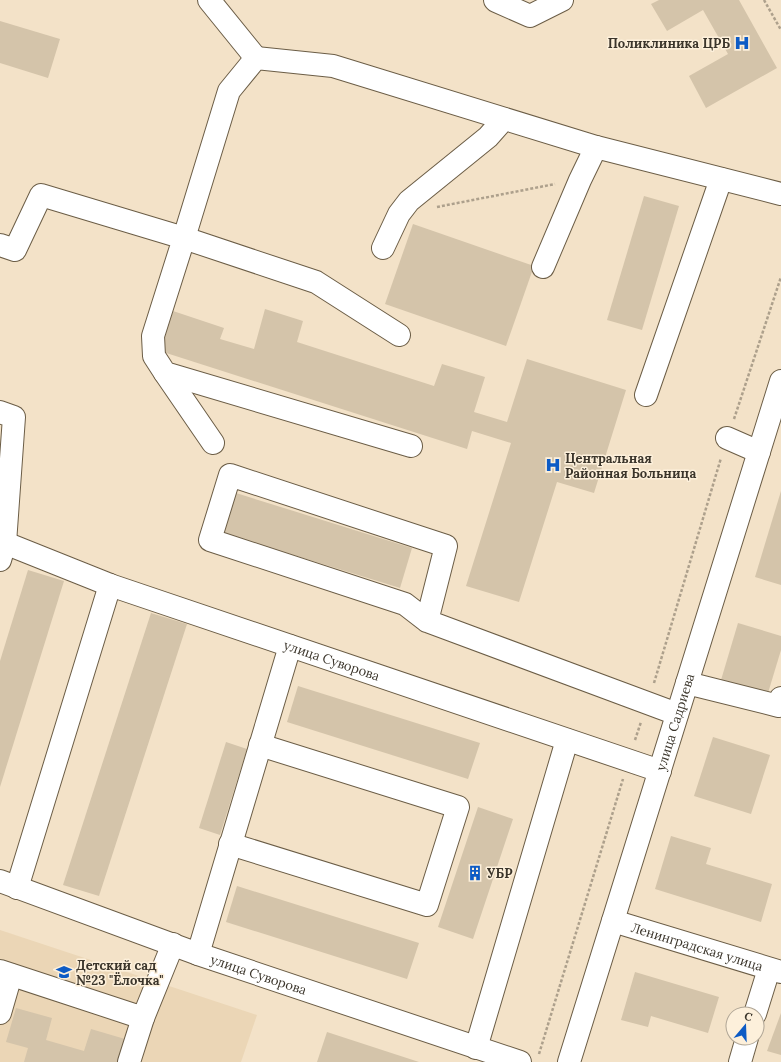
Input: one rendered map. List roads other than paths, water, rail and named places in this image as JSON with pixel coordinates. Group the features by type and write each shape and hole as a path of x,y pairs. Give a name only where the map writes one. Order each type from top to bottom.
{"street":[{"path":"209,0 256,58 333,66 596,147 781,194"},
{"path":"496,0 496,2 530,16 562,0"},
{"path":"212,443 154,356 153,336 229,91 256,58"},
{"path":"382,248 399,214 410,202 488,137 504,119"},
{"path":"543,267 580,180 596,147"},
{"path":"646,395 721,179"},
{"path":"0,245 15,250 41,195 184,238 316,282 399,335"},
{"path":"165,373 411,446"},
{"name":"улица Садриева","path":"569,1062 781,382"},
{"path":"0,412 14,417 2,548"},
{"path":"727,438 759,452"},
{"path":"427,621 446,546 230,475 210,540 405,604 427,621 678,714"},
{"name":"улица Суворова","path":"2,548 660,772"},
{"path":"9,885 110,585"},
{"path":"198,954 290,646"},
{"path":"687,683 779,706 781,698"},
{"path":"476,1048 567,740"},
{"path":"230,844 427,905 458,807 260,745"},
{"name":"улица Суворова","path":"9,885 198,954 520,1062"},
{"name":"Ленинградская улица","path":"613,921 775,971"},
{"path":"129,1062 143,1018 173,944"},
{"path":"759,1006 775,971"},
{"path":"0,1013 6,973 143,1018"},
{"path":"740,1062 745,1046"}],"place":[{"name":"Поликлиника ЦРБ","path":"742,43"},
{"name":"Центральная Районная Больница","path":"553,465"},
{"name":"УБР","path":"475,873"},
{"name":"Детский сад №23 \"Ёлочка\"","path":"64,972"}]}
